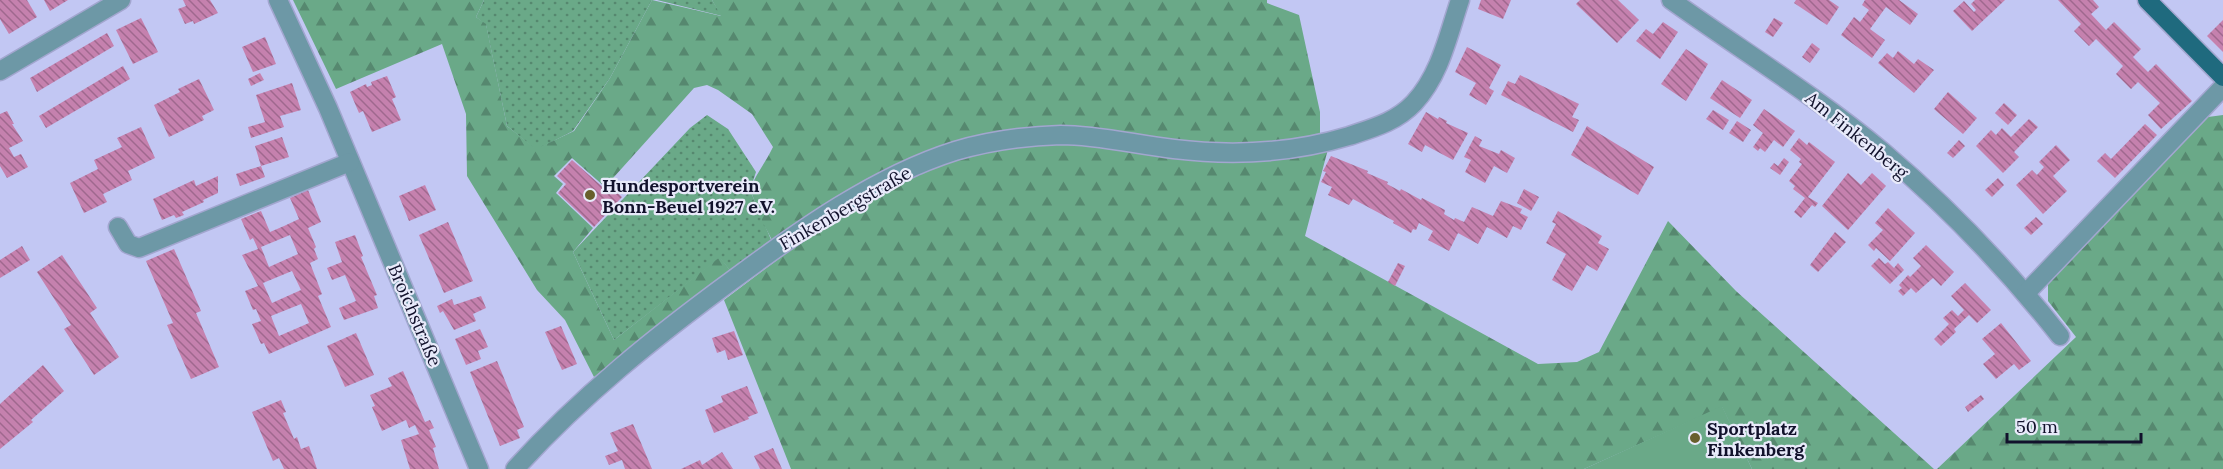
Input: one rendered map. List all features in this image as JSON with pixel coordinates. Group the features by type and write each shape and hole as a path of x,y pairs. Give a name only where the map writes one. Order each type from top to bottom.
{"main road":[{"path":"2147,0 2223,77"}],"street":[{"path":"0,71 122,0"},
{"name":"Broichstraße","path":"278,0 350,162 479,469"},
{"name":"Finkenbergstraße","path":"515,469 601,384 683,317 796,233 909,168 955,151 1011,139 1064,135 1227,154 1266,152 1337,139 1376,128 1401,115 1415,102 1431,81 1460,0"},
{"name":"Am Finkenberg","path":"1671,0 1775,72 1883,152 1972,234 2026,293 2060,336"},
{"path":"2026,293 2223,87"},
{"path":"118,227 128,244 139,248 350,162"}],"green space":[{"path":"293,0 484,0 476,17 486,24 507,126 536,149 574,131 610,78 652,0 721,16 712,0 1267,0 1267,3 1299,15 1320,112 1320,133 1328,149 1305,236 1538,364 1577,362 1599,352 1668,221 1736,291 1934,469 1752,469 1722,407 1584,469 791,469 724,300 781,257 763,223 750,189 773,147 752,114 707,85 694,88 605,187 572,158 554,176 563,184 556,193 593,228 573,252 614,340 720,257 732,273 594,377 565,320 537,290 467,176 466,114 442,44 336,89"},
{"path":"484,0 652,0 610,78 573,131 536,150 507,126 486,25 476,17"},
{"path":"657,0 712,0 722,16"},
{"path":"707,115 728,129 756,172 750,190 772,242 732,273 720,258 614,340 573,252 690,128"},
{"path":"2223,115 2223,469 1937,469 2076,337 2048,301 2048,284 2208,117"},
{"name":"Sportplatz Finkenberg","path":"1722,406 1752,469 1584,469"}],"building":[{"path":"0,0 27,0 37,17 9,34 0,19"},
{"path":"44,0 68,0 50,11"},
{"path":"183,0 210,0 218,13 194,24 193,21 185,24 178,9 186,6"},
{"path":"1481,0 1511,0 1503,19 1478,9"},
{"path":"1580,0 1618,0 1639,20 1617,43 1576,4"},
{"path":"1796,0 1829,0 1839,7 1827,25 1794,3"},
{"path":"1865,0 1899,0 1918,14 1910,25 1886,7 1870,29 1885,40 1872,58 1841,35 1854,17 1860,22 1869,10 1862,5"},
{"path":"1975,0 2005,0 1972,31 1953,11 1964,1 1974,12 1976,10 1971,4"},
{"path":"2058,0 2093,0 2099,7 2091,14 2106,30 2114,22 2141,49 2133,57 2148,72 2156,64 2192,101 2161,129 2148,115 2160,103 2138,82 2131,89 2116,74 2123,66 2096,39 2089,46 2074,31 2081,24"},
{"path":"141,18 158,52 133,64 116,30"},
{"path":"1774,18 1783,23 1773,37 1765,32"},
{"path":"2223,20 2223,52 2207,36"},
{"path":"1663,22 1678,32 1660,59 1636,41 1646,29 1653,34"},
{"path":"107,33 114,46 37,92 30,78"},
{"path":"265,37 276,64 253,72 242,47"},
{"path":"1812,43 1820,49 1810,63 1802,57"},
{"path":"1467,47 1501,65 1489,88 1494,91 1486,105 1469,95 1476,83 1455,72"},
{"path":"1686,49 1708,64 1686,101 1661,84"},
{"path":"1898,51 1914,64 1918,59 1934,70 1914,93 1878,63 1887,53 1893,58"},
{"path":"123,66 130,79 46,128 39,116"},
{"path":"260,73 264,80 251,86 248,79"},
{"path":"1520,75 1579,104 1572,117 1579,120 1573,132 1501,95 1508,81 1515,84"},
{"path":"387,76 396,97 392,99 401,120 372,132 363,111 359,113 350,92 366,84 367,87 372,85 371,82"},
{"path":"199,79 214,110 202,116 204,120 169,137 154,105 180,92 178,89"},
{"path":"1722,80 1752,100 1740,118 1710,98"},
{"path":"292,83 301,110 280,116 284,127 251,138 248,127 265,122 256,95"},
{"path":"1948,92 1977,118 1963,134 1934,109"},
{"path":"2004,103 2017,115 2008,125 1995,113"},
{"path":"1764,109 1795,131 1783,147 1774,140 1765,152 1753,147 1763,133 1753,125"},
{"path":"1713,110 1729,120 1723,130 1706,119"},
{"path":"7,111 23,141 9,148 14,157 21,154 28,167 7,178 0,166 0,114"},
{"path":"1426,112 1468,133 1453,160 1425,145 1422,152 1408,144"},
{"path":"2029,119 2038,127 2014,152 2019,157 2003,173 1976,146 1991,130 1996,135 2002,128 2011,137"},
{"path":"1737,121 1751,130 1743,142 1729,133"},
{"path":"2145,124 2157,135 2115,178 2097,161 2105,153 2111,159"},
{"path":"1587,126 1654,167 1638,195 1571,155"},
{"path":"141,127 155,158 128,171 132,180 103,194 107,202 84,213 70,183 98,169 94,160 122,147 117,138"},
{"path":"1475,136 1482,140 1479,146 1499,154 1501,150 1515,158 1507,173 1494,166 1485,183 1465,172 1471,160 1464,157"},
{"path":"282,137 289,157 261,166 255,146"},
{"path":"1799,138 1807,145 1809,142 1835,162 1808,197 1818,203 1815,207 1812,205 1801,218 1794,212 1805,198 1793,189 1795,186 1789,181 1802,164 1799,162 1801,159 1790,150"},
{"path":"1959,140 1965,146 1953,158 1947,153"},
{"path":"2056,145 2070,160 2053,176 2067,191 2043,214 2016,185 2032,170 2037,175 2044,167 2039,162"},
{"path":"1331,156 1368,171 1367,173 1388,182 1387,184 1400,191 1401,189 1421,200 1422,198 1445,210 1444,214 1454,220 1455,218 1464,222 1472,207 1493,216 1501,201 1522,209 1520,213 1528,217 1521,230 1513,226 1507,238 1487,227 1478,244 1458,233 1449,251 1428,240 1433,231 1419,223 1416,230 1413,229 1411,233 1353,199 1349,205 1328,195 1332,187 1321,182 1326,172 1323,171"},
{"path":"1784,158 1789,162 1780,175 1770,168 1774,163 1778,166"},
{"name":"Hundesportverein Bonn-Beuel 1927 e.V.","path":"572,160 606,190 610,186 622,197 594,227 558,193 566,184 557,176"},
{"path":"261,166 265,177 240,186 236,174"},
{"path":"1848,173 1861,185 1872,173 1886,186 1848,230 1822,206"},
{"path":"218,176 218,193 182,212 184,215 176,218 174,215 162,220 153,199 194,180 196,186"},
{"path":"1998,178 2004,185 1992,197 1985,190"},
{"path":"425,185 436,210 409,221 399,196"},
{"path":"1524,189 1539,197 1531,211 1517,203"},
{"path":"308,190 321,222 308,228 318,259 310,263 322,294 318,296 331,327 269,354 264,343 261,344 252,324 261,321 256,309 253,310 245,291 258,286 242,255 258,249 253,238 250,240 241,219 261,211 270,232 284,226 299,219 290,198","holes":["290,235 298,254 269,267 261,247","292,271 301,290 272,303 263,283","301,304 309,323 279,336 271,316"]},
{"path":"1888,208 1915,233 1890,261 1876,248 1874,251 1868,245 1883,230 1875,223"},
{"path":"1558,211 1602,236 1598,243 1609,249 1597,271 1587,265 1572,291 1552,280 1566,254 1546,243 1556,224 1552,222"},
{"path":"2036,217 2043,224 2031,235 2024,228"},
{"path":"448,222 473,281 444,293 419,235"},
{"path":"1835,232 1846,242 1818,272 1810,265"},
{"path":"355,235 363,256 361,257 377,295 374,296 378,308 344,320 339,308 356,301 345,275 332,280 327,268 342,262 335,242"},
{"path":"1926,245 1954,272 1941,286 1933,278 1916,293 1911,288 1903,296 1898,291 1902,288 1899,285 1921,266 1913,258"},
{"path":"22,246 30,260 0,278 0,260"},
{"path":"174,249 201,311 196,313 219,367 191,379 167,325 173,323 146,261"},
{"path":"62,255 97,308 90,313 119,357 94,375 64,329 71,325 37,272"},
{"path":"1879,258 1894,268 1898,263 1904,270 1890,284 1871,266"},
{"path":"1398,263 1405,266 1395,286 1388,282"},
{"path":"1965,283 1991,310 1977,323 1969,315 1941,346 1934,339 1949,324 1943,318 1952,310 1958,316 1964,310 1951,296"},
{"path":"481,296 486,308 473,314 476,321 454,330 443,311 440,313 437,306 452,299 454,305"},
{"path":"2001,323 2031,361 2019,370 2014,364 1996,379 1983,364 1995,354 1982,339"},
{"path":"561,326 577,364 562,370 545,332"},
{"path":"480,329 488,347 478,351 481,359 466,365 455,339"},
{"path":"734,331 743,355 728,360 725,350 717,353 712,338"},
{"path":"356,333 374,375 345,387 327,346"},
{"path":"497,361 524,427 517,430 520,438 500,446 470,372"},
{"path":"43,365 64,391 31,420 33,422 0,449 0,404"},
{"path":"403,371 425,422 430,420 434,428 429,430 436,447 433,448 439,469 410,469 401,440 419,434 415,425 409,428 406,420 382,431 372,407 375,406 370,395 392,386 388,378"},
{"path":"747,386 758,413 714,433 705,410 723,402 721,396"},
{"path":"1981,395 1984,399 1968,412 1965,407"},
{"path":"281,400 286,412 283,413 294,439 297,437 301,449 309,446 317,469 284,469 279,458 273,461 252,412"},
{"path":"633,424 652,469 625,469 622,460 609,465 605,456 618,451 610,433"},
{"path":"773,448 782,469 760,469 754,456"},
{"path":"722,452 733,469 681,469 700,460 702,465"}],"place":[{"name":"Hundesportverein Bonn-Beuel 1927 e.V.","path":"590,195"},
{"name":"Sportplatz Finkenberg","path":"1695,438"}]}
